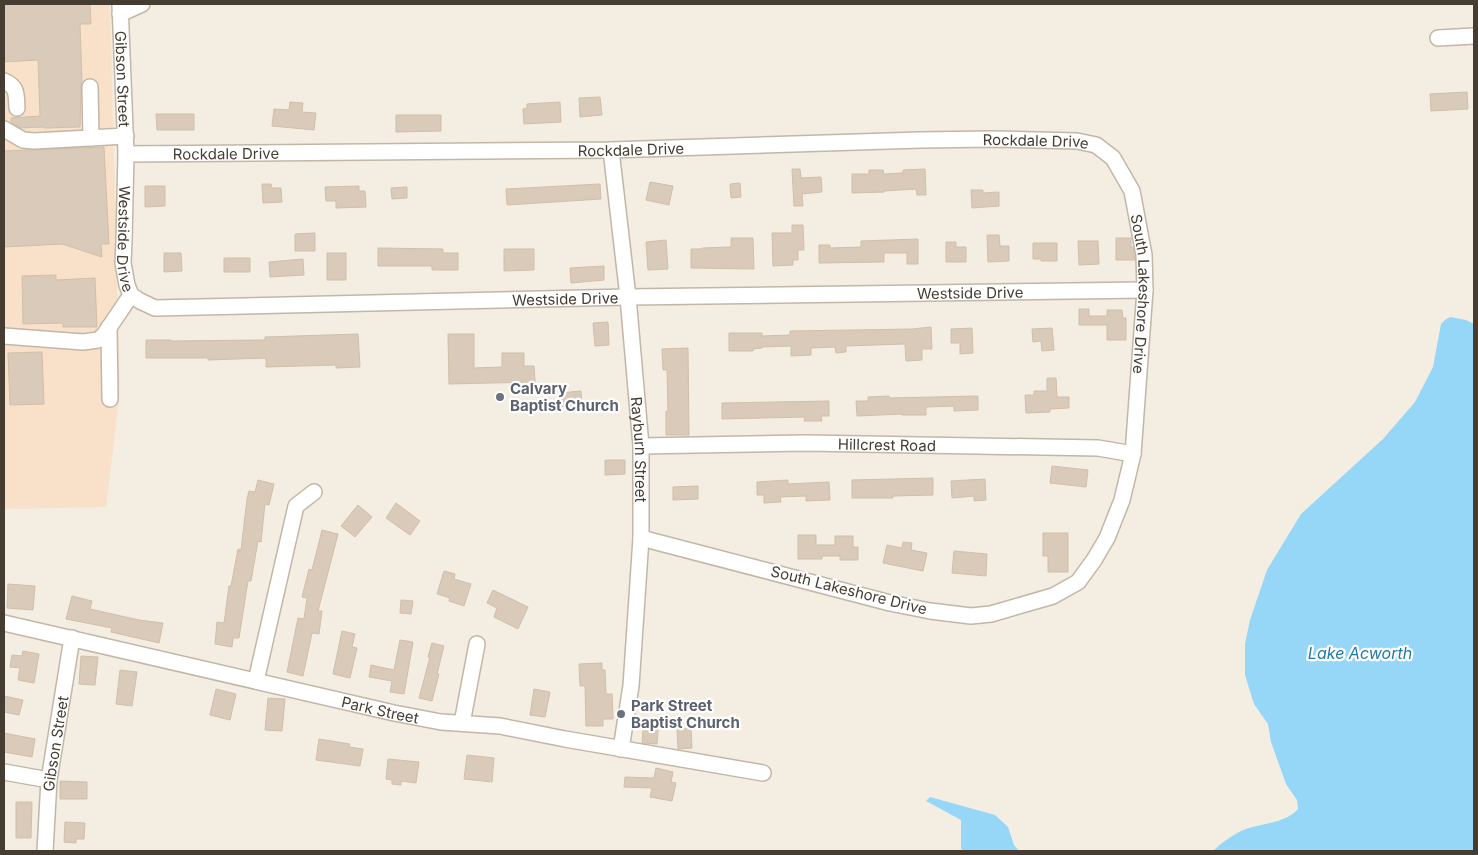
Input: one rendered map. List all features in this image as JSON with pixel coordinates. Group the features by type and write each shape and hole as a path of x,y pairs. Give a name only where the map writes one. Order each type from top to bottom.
{"street":[{"path":"120,9 142,4"},
{"name":"Gibson Street","path":"120,9 126,154"},
{"path":"1438,38 1474,36"},
{"path":"4,81 12,85 16,91 17,108"},
{"path":"90,87 91,138"},
{"path":"4,129 23,140 34,141 126,136"},
{"name":"Rockdale Drive","path":"126,154 611,150 920,140 1047,140 1096,145 1113,158 1121,173"},
{"name":"Rayburn Street","path":"611,150 628,297 641,446 641,538 631,686 621,749"},
{"name":"Westside Drive","path":"126,154 122,263 131,295 155,308 628,297 1144,290"},
{"name":"South Lakeshore Drive","path":"641,538 890,603 930,611 971,616 991,614 1053,596 1078,582 1107,538 1122,500 1133,454 1144,290 1144,255 1132,191 1121,173"},
{"path":"4,336 83,342 98,340 104,335 131,295"},
{"path":"109,327 110,399"},
{"name":"Hillcrest Road","path":"641,446 806,443 1098,448 1133,454"},
{"path":"256,681 296,506 314,492"},
{"name":"Park Street","path":"4,623 394,713 441,722 500,726 763,773"},
{"name":"Gibson Street","path":"45,851 49,780 72,638"},
{"path":"462,723 477,644"},
{"path":"4,772 49,780"}],"shaded area":[{"path":"4,4 110,4 120,392 106,507 4,509"}],"water":[{"name":"Lake Acworth","path":"1450,317 1466,320 1474,324 1474,851 1213,851 1239,832 1278,821 1298,809 1297,800 1286,784 1271,742 1268,724 1254,704 1245,675 1245,644 1250,620 1267,570 1301,514 1383,439 1415,402 1433,367 1441,324"},
{"path":"930,797 995,815 1008,827 1014,845 1019,851 967,851 961,849 961,820 926,801"}],"building":[{"path":"4,4 90,4 91,24 80,24 82,82 80,127 20,128 11,122 11,118 40,116 38,60 4,62"},
{"path":"1467,92 1468,109 1431,111 1430,94"},
{"path":"600,97 602,115 580,117 579,98"},
{"path":"290,102 303,103 302,112 316,113 314,130 272,126 274,109 289,110"},
{"path":"560,102 561,122 524,124 523,109 527,108 527,104"},
{"path":"156,114 194,114 194,130 157,130"},
{"path":"396,115 441,115 441,131 396,132"},
{"path":"104,147 109,244 101,244 102,257 62,244 4,247 4,151"},
{"path":"792,169 800,169 801,178 821,177 822,192 802,194 803,206 794,206"},
{"path":"925,169 926,195 917,195 916,189 852,193 852,174 869,174 869,170 883,170 884,174 903,173 903,170"},
{"path":"650,182 673,186 669,205 646,200"},
{"path":"740,183 741,197 731,198 730,184"},
{"path":"262,184 271,184 272,188 281,188 282,202 263,203"},
{"path":"600,184 601,199 507,205 506,189"},
{"path":"145,186 165,186 165,206 145,207"},
{"path":"359,186 359,191 365,191 366,207 336,208 336,201 326,201 325,187"},
{"path":"407,187 407,198 392,199 391,188"},
{"path":"971,190 983,190 983,193 999,192 999,206 972,208"},
{"path":"792,225 803,225 804,250 798,250 798,260 793,260 793,265 773,266 772,233 792,233"},
{"path":"315,233 315,251 295,251 295,234"},
{"path":"987,235 999,235 1000,246 1009,246 1009,261 988,262"},
{"path":"731,238 753,238 754,269 691,268 691,249 731,247"},
{"path":"1116,238 1131,238 1131,247 1133,247 1135,260 1116,260"},
{"path":"918,239 918,264 907,264 907,253 884,253 884,262 819,263 819,245 830,245 830,248 861,247 861,241"},
{"path":"666,240 668,269 648,270 646,242"},
{"path":"1078,241 1098,241 1099,264 1079,265"},
{"path":"946,242 956,242 956,247 966,247 966,262 946,262"},
{"path":"1033,243 1057,243 1057,261 1033,259"},
{"path":"378,248 443,249 443,253 458,253 458,270 432,270 432,266 378,266"},
{"path":"504,249 534,249 534,270 504,271"},
{"path":"164,253 181,253 182,271 164,272"},
{"path":"327,253 346,253 346,280 327,280"},
{"path":"224,258 250,258 250,272 224,272"},
{"path":"303,259 304,275 270,277 269,262"},
{"path":"604,266 604,280 571,283 570,268"},
{"path":"56,275 56,280 95,278 97,327 63,327 63,323 23,324 22,276"},
{"path":"1079,309 1089,309 1089,316 1107,316 1107,310 1122,310 1123,318 1126,318 1126,340 1107,340 1107,325 1079,325"},
{"path":"608,322 609,345 595,346 593,323"},
{"path":"931,327 932,349 922,349 922,360 906,361 905,344 846,346 846,352 836,353 835,347 811,348 811,355 791,356 791,346 762,347 753,349 753,351 729,351 729,333 762,333 762,336 790,335 790,331"},
{"path":"972,328 973,353 960,354 960,343 951,343 951,329"},
{"path":"1052,328 1054,350 1042,351 1041,341 1033,342 1032,329"},
{"path":"358,334 360,367 336,368 336,365 266,367 266,358 208,360 208,358 146,358 146,340 265,340 265,337"},
{"path":"448,334 474,334 474,368 502,367 502,353 524,353 524,366 534,366 535,382 449,384"},
{"path":"688,348 689,435 666,435 666,411 668,411 667,370 663,370 662,349"},
{"path":"42,352 44,404 10,405 8,353"},
{"path":"1047,378 1056,378 1057,397 1069,397 1069,408 1050,409 1050,412 1026,413 1025,395 1034,395 1034,391 1047,391"},
{"path":"581,391 582,406 561,407 560,393"},
{"path":"889,396 889,398 978,396 978,410 954,411 954,406 926,407 926,415 857,416 856,401 868,401 868,397"},
{"path":"829,401 829,416 821,416 822,421 804,421 805,417 722,419 722,403"},
{"path":"605,460 625,460 625,474 605,475"},
{"path":"1052,466 1088,470 1086,487 1050,483"},
{"path":"933,478 933,495 893,496 893,498 852,498 852,480"},
{"path":"985,479 986,500 974,501 974,496 952,498 951,481"},
{"path":"258,480 274,484 269,505 265,504 261,542 258,541 251,581 248,581 239,638 233,638 232,647 215,644 217,622 224,623 229,586 231,586 238,549 241,550 249,491 255,492"},
{"path":"788,480 788,484 829,482 830,500 806,501 806,496 780,497 781,502 764,503 764,495 757,495 757,482"},
{"path":"698,486 698,499 673,500 673,487"},
{"path":"396,503 420,521 410,535 386,518"},
{"path":"358,505 372,517 355,537 341,526"},
{"path":"322,530 338,534 318,611 322,611 319,634 312,633 303,676 287,672 298,618 304,619 307,598 302,597 309,569 312,570"},
{"path":"1043,533 1068,533 1068,572 1048,572 1048,556 1043,556"},
{"path":"798,535 816,535 816,545 835,545 835,536 853,536 853,547 858,547 858,560 840,560 840,556 822,556 822,559 798,559"},
{"path":"903,542 912,543 911,550 927,553 923,571 883,563 887,545 902,548"},
{"path":"954,551 987,554 986,576 952,573"},
{"path":"444,571 455,574 454,579 471,584 464,606 449,601 450,598 437,594"},
{"path":"8,584 35,586 33,610 7,608"},
{"path":"493,590 528,607 518,629 494,617 497,608 487,603"},
{"path":"72,596 92,601 90,609 139,620 163,623 159,643 111,632 112,628 66,619"},
{"path":"401,600 413,601 411,614 400,613"},
{"path":"342,631 355,634 352,647 357,648 350,678 333,674"},
{"path":"400,640 413,642 404,694 390,692 392,681 369,677 371,665 394,670"},
{"path":"432,643 444,646 432,701 419,698"},
{"path":"23,651 39,654 34,683 18,680 20,668 10,667 12,655 22,656"},
{"path":"81,656 98,657 95,685 79,684"},
{"path":"602,663 602,670 605,670 606,694 612,694 613,719 603,719 603,726 586,726 585,686 580,686 579,664"},
{"path":"120,670 137,672 132,706 116,704"},
{"path":"216,689 236,694 230,720 210,715"},
{"path":"534,689 550,692 545,717 530,715"},
{"path":"4,696 23,700 19,715 4,712"},
{"path":"268,698 285,699 282,731 265,730"},
{"path":"644,718 659,719 657,744 642,743"},
{"path":"691,728 692,748 678,749 677,729"},
{"path":"4,733 35,739 32,757 4,752"},
{"path":"319,739 350,744 349,747 363,749 360,766 316,760"},
{"path":"467,755 494,758 492,782 464,779"},
{"path":"388,759 419,762 416,783 401,781 401,785 392,784 392,780 386,779"},
{"path":"656,768 673,772 671,782 676,783 672,801 650,797 652,788 624,787 625,777 654,778"},
{"path":"60,781 87,782 87,799 60,799"},
{"path":"16,802 32,802 31,838 16,838"},
{"path":"65,822 85,823 84,839 76,839 76,843 64,842"}],"place":[{"name":"Calvary Baptist Church","path":"500,397"},
{"name":"Park Street Baptist Church","path":"621,714"}]}
